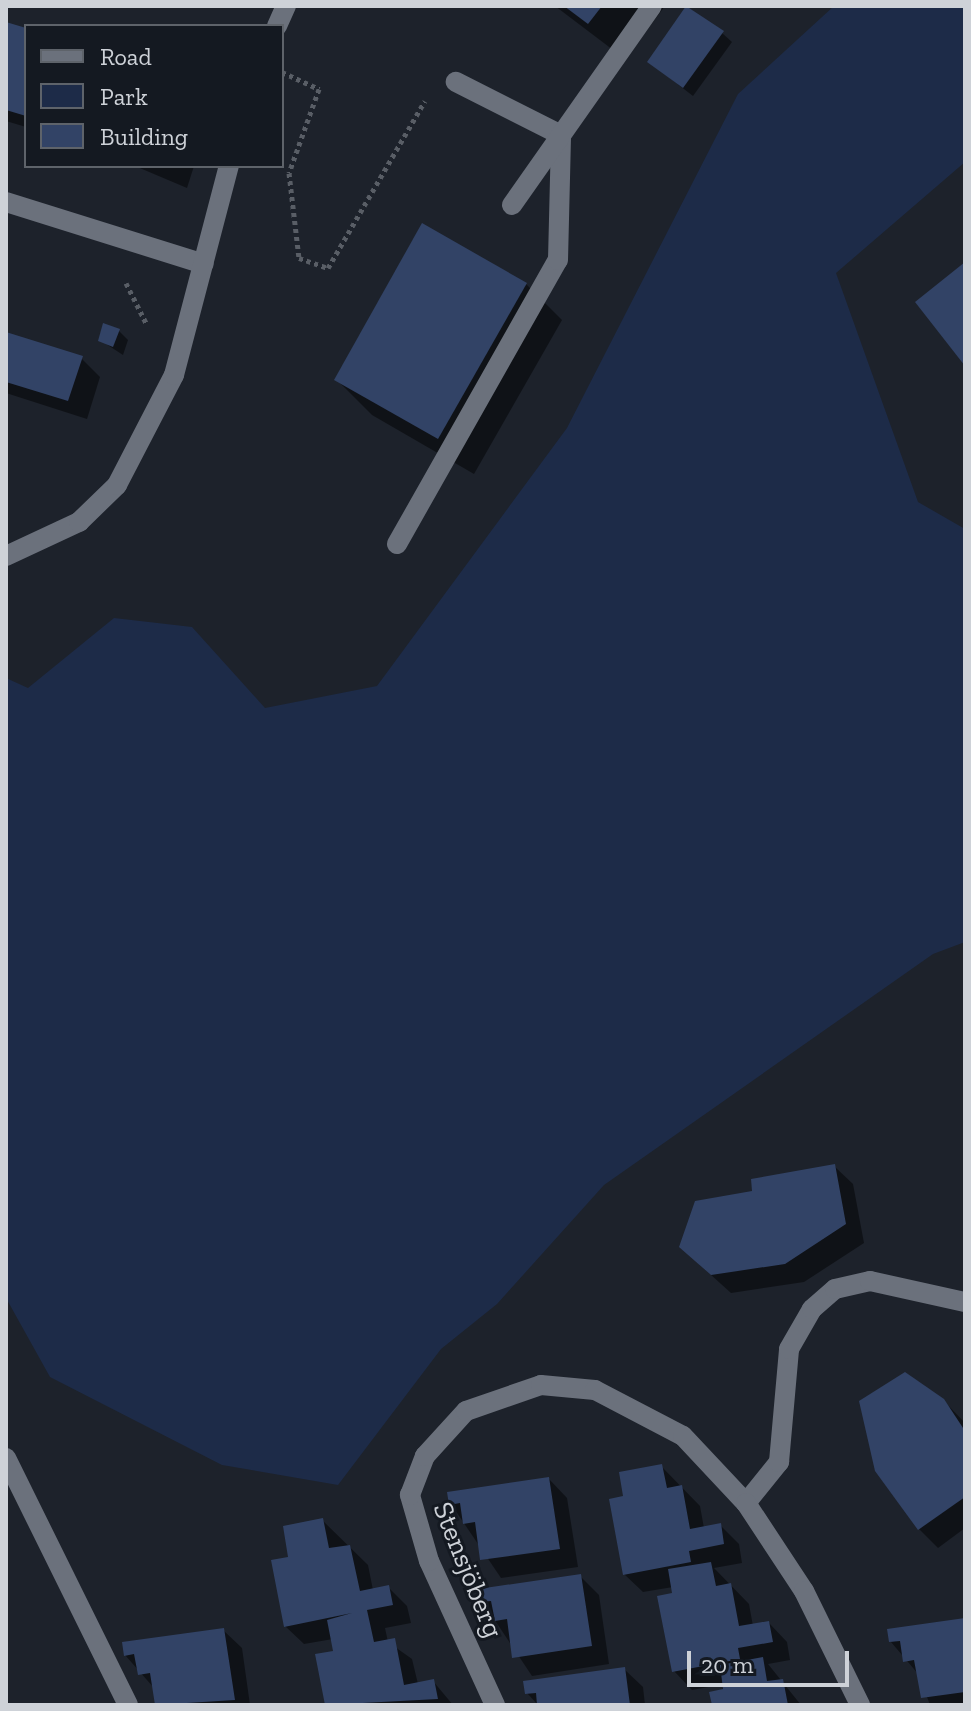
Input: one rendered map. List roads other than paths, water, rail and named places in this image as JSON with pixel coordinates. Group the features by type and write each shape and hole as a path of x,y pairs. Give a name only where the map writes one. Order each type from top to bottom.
{"street":[{"path":"512,205 652,6"},
{"path":"456,82 561,135"},
{"path":"397,544 558,260 561,135"},
{"path":"6,556 79,522 117,485 174,375 228,168"},
{"path":"6,202 204,264"},
{"path":"746,1503 779,1462 789,1349 812,1309 835,1289 870,1281 965,1302"},
{"name":"Stensjöberg","path":"495,1705 429,1561 410,1495 425,1456 466,1411 541,1385 595,1390 683,1436 746,1503 804,1591 860,1705"},
{"path":"6,1458 128,1705"}]}
